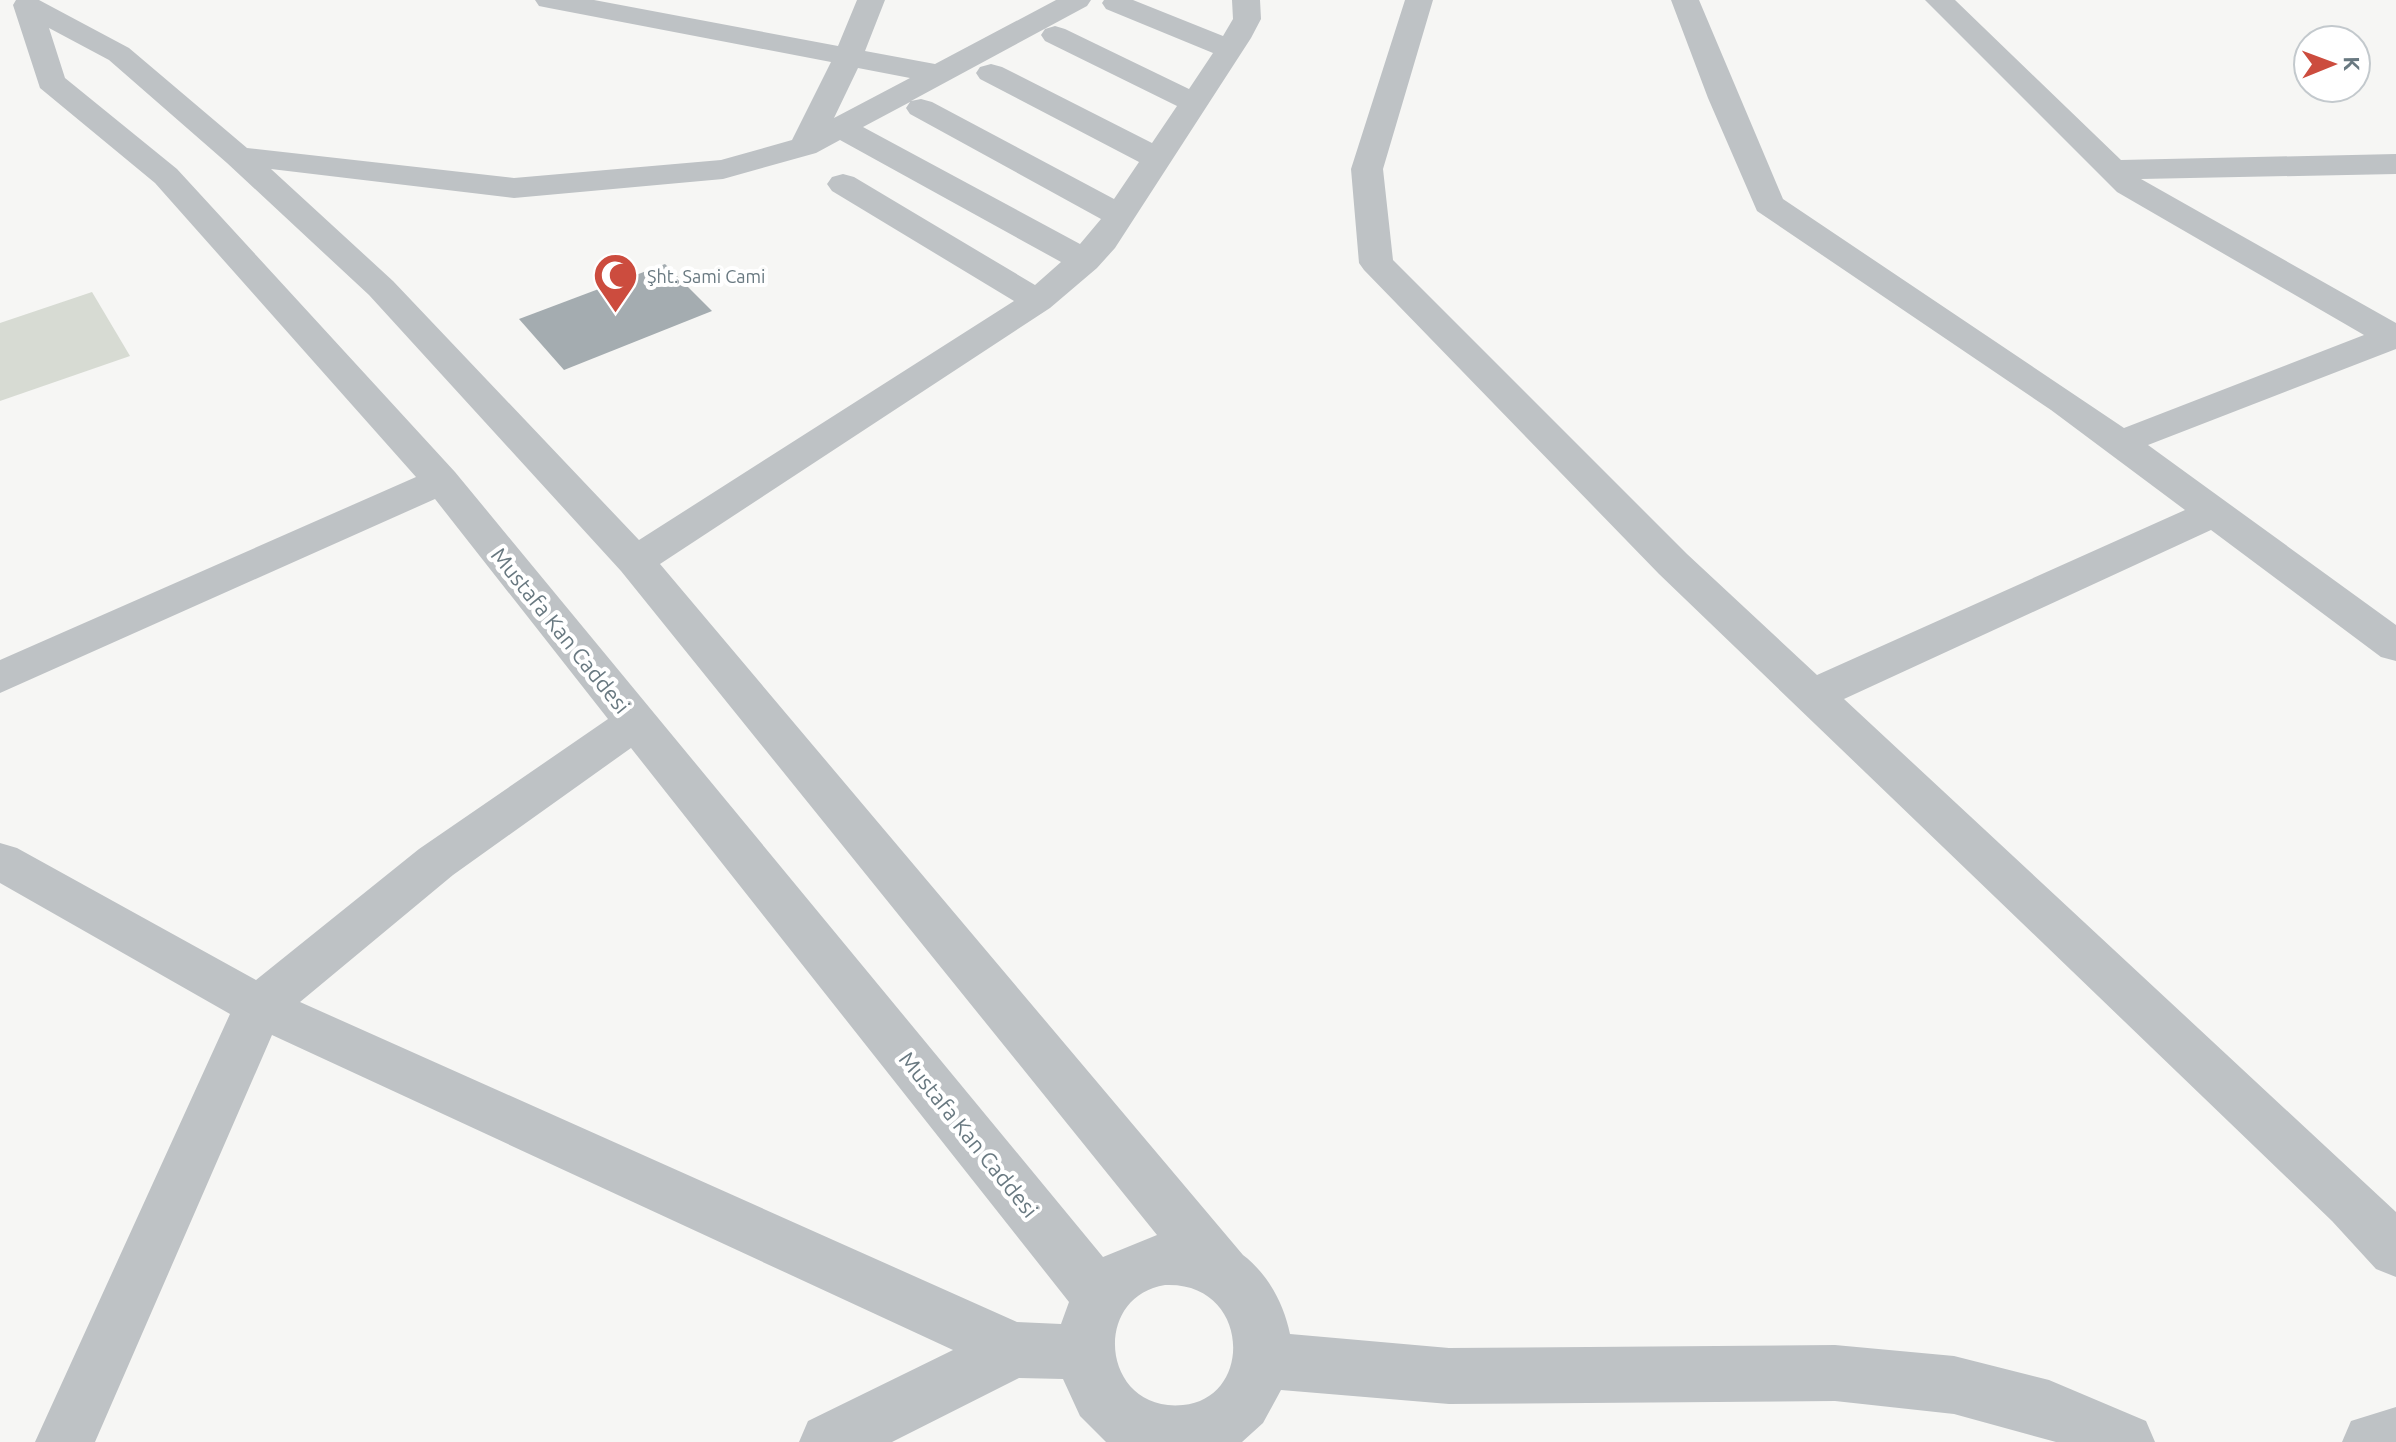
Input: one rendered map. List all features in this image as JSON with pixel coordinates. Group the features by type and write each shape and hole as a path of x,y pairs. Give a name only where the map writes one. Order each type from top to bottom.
{"street":[{"path":"549,0 938,74"},
{"path":"805,146 847,59 871,0"},
{"path":"238,156 514,188 723,169 805,146 1077,0"},
{"path":"635,561 1038,301 1085,261 1121,216 1229,49 1247,19 1246,0"},
{"path":"1419,0 1367,169 1376,263 1673,564 2351,1203 2396,1251"},
{"path":"1685,0 1769,204 2064,402 2396,646"},
{"path":"1939,0 2128,185 2395,337"},
{"path":"1116,3 1229,49"},
{"path":"20,6 119,54 238,156 381,288 635,561 1223,1274 1241,1289 1255,1308 1263,1330 1263,1360 1253,1389 1233,1412 1205,1429 1149,1436 1103,1402 1089,1378 1084,1352 1087,1324 1100,1297 1120,1277 1145,1265 1172,1260 1198,1263 1223,1274"},
{"name":"Mustafa Kan Caddesi","path":"20,6 51,82 166,176 441,481 1100,1297"},
{"path":"1055,35 1194,103"},
{"path":"991,73 1158,159"},
{"path":"921,108 1121,216"},
{"path":"840,127 1085,261"},
{"path":"2113,170 2396,164"},
{"path":"843,184 1038,301"},
{"path":"2119,443 2395,337"},
{"path":"0,678 441,481"},
{"path":"1812,695 2214,513"},
{"path":"65,1442 259,1006 436,862 636,722"},
{"path":"0,861 259,1006 1015,1350 1084,1352"},
{"path":"829,1442 1015,1350"},
{"path":"1263,1360 1449,1376 1835,1373 1968,1389 2049,1409 2125,1442"},
{"path":"2372,1442 2396,1437"}],"shaded area":[{"path":"92,292 130,356 0,401 0,323"}],"building":[{"name":"Şht. Sami Cami","path":"665,264 712,311 564,370 519,319"}],"place":[{"name":"Şht. Sami Cami","path":"616,315"}]}
